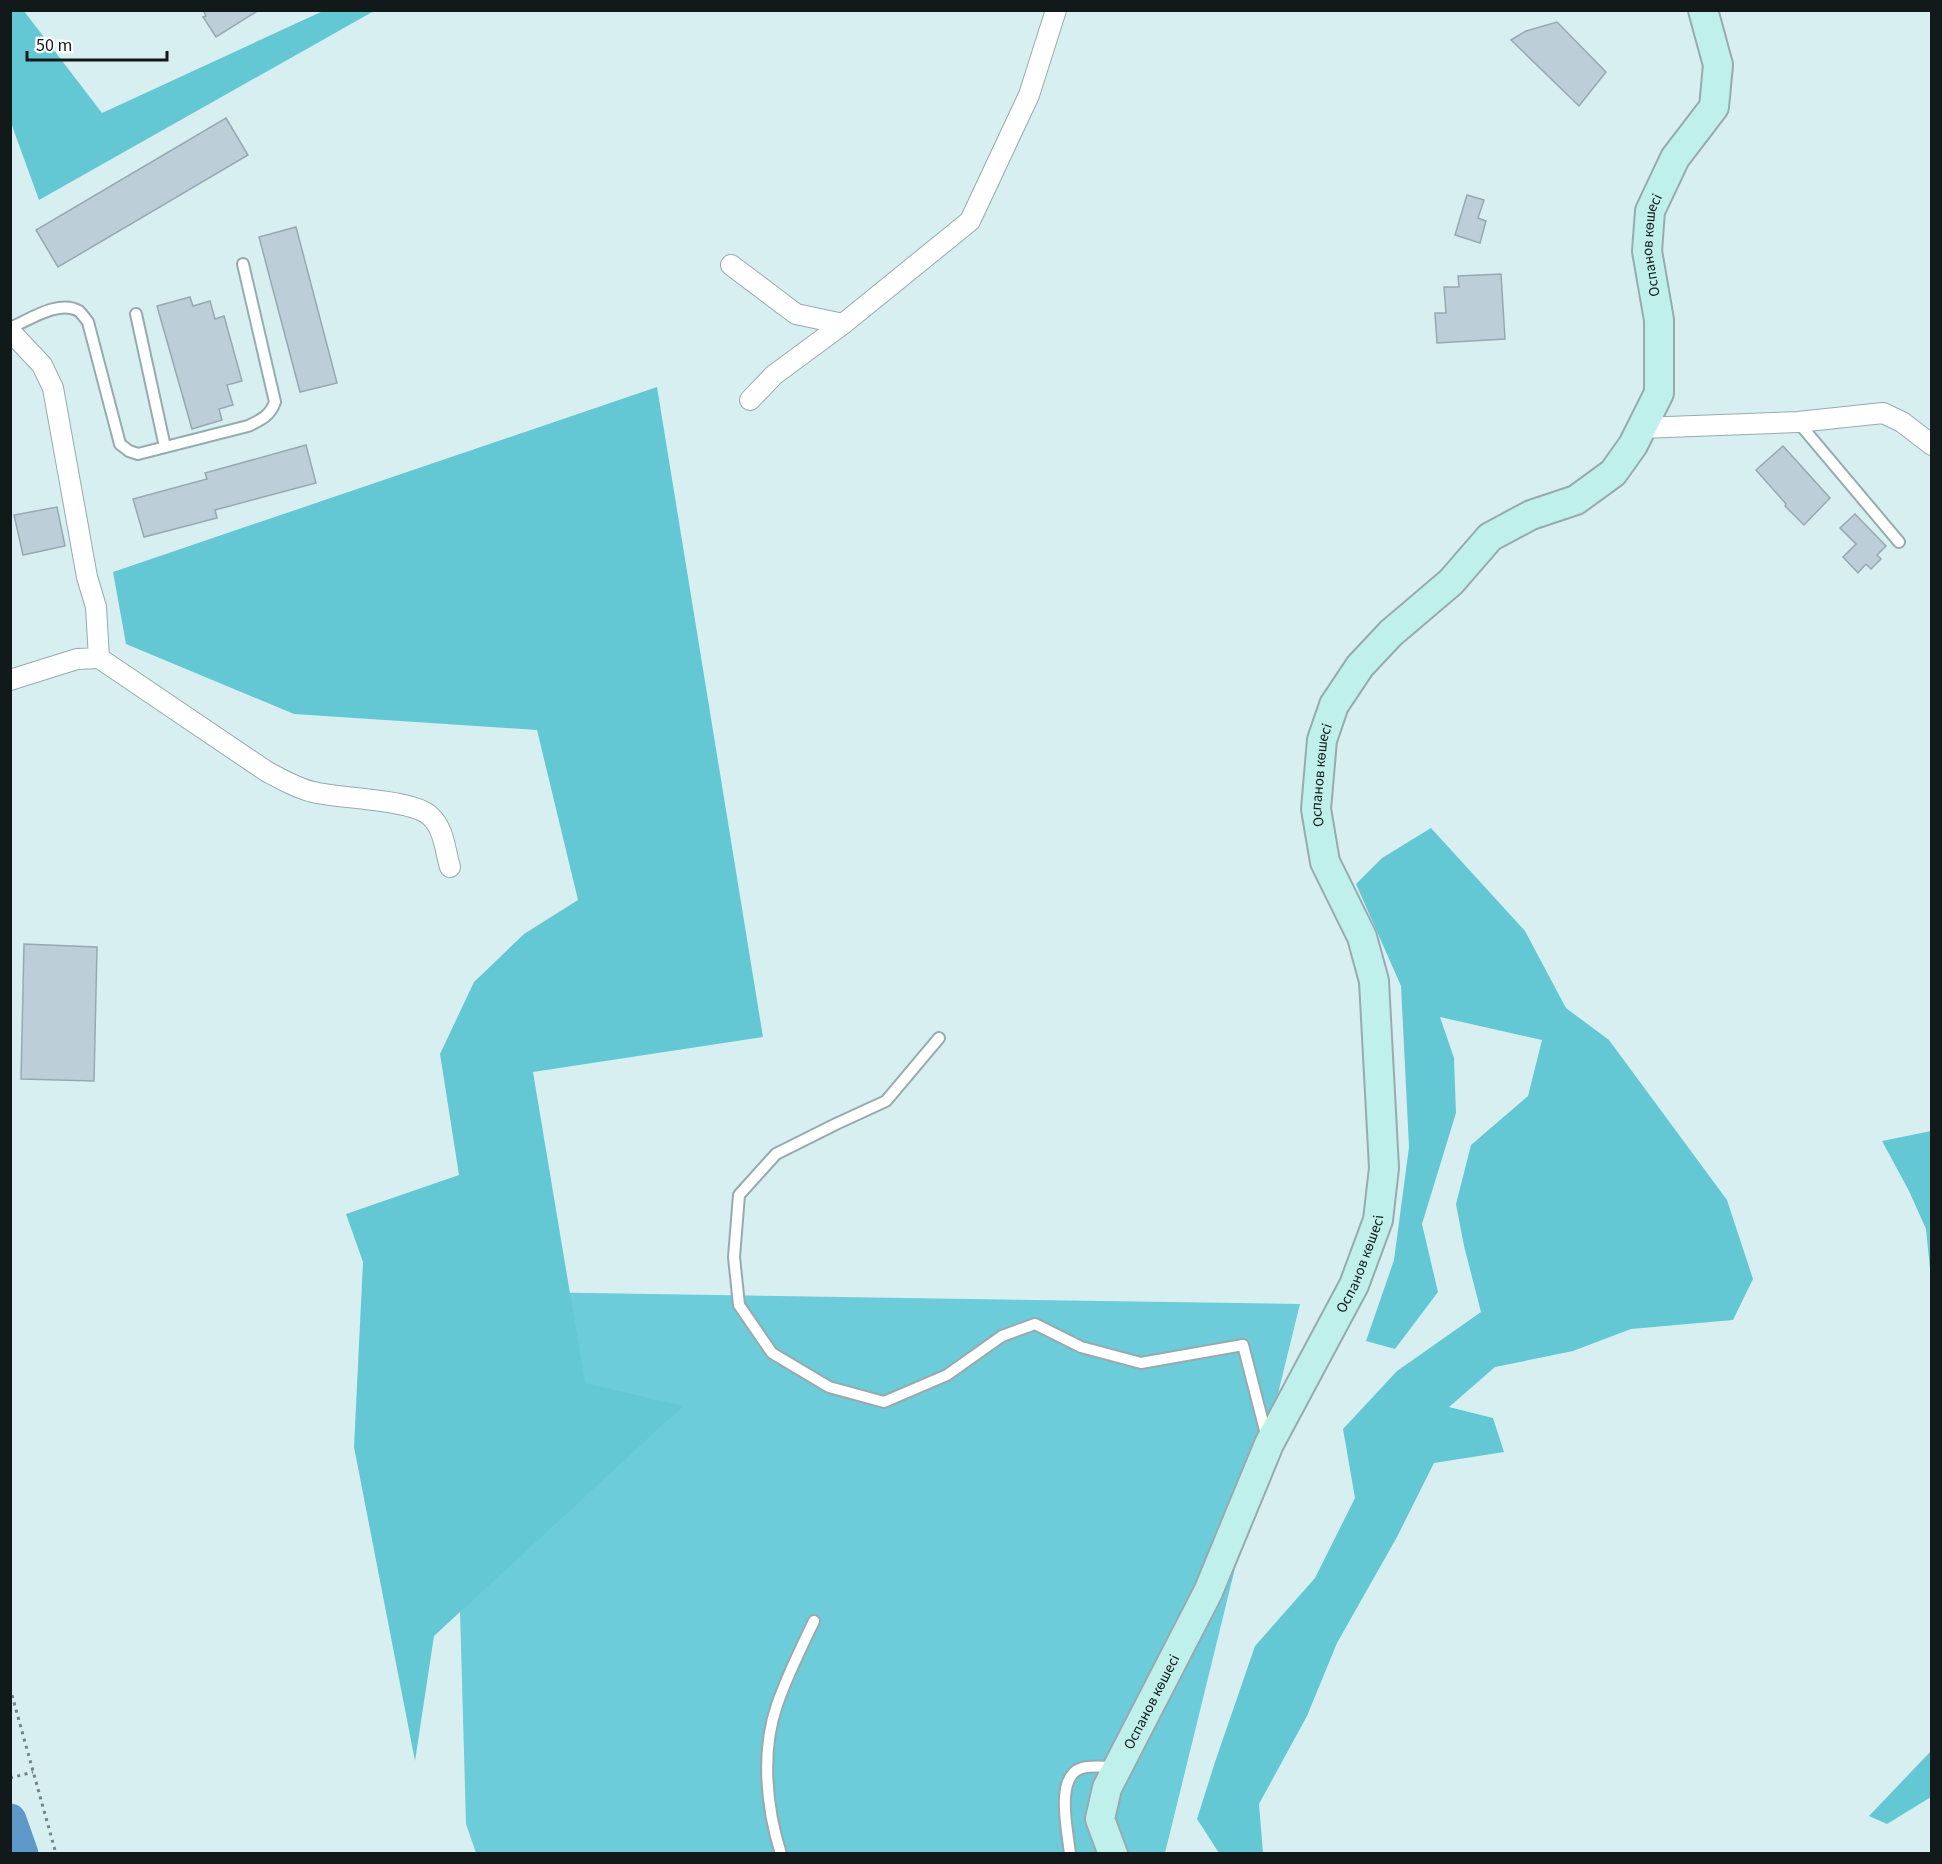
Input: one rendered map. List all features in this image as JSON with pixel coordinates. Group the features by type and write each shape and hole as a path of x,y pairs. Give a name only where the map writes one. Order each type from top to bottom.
{"street":[{"path":"750,400 774,375 843,324 969,221 1029,95 1056,10"},
{"name":"Оспанов көшесі","path":"1113,1854 1100,1819 1107,1788 1208,1592 1269,1444 1354,1285 1378,1220 1384,1168 1374,981 1362,937 1325,862 1316,809 1322,740 1334,705 1360,666 1391,633 1451,582 1490,537 1531,515 1576,500 1613,473 1633,445 1659,393 1659,320 1647,251 1650,211 1675,158 1713,107 1718,65 1703,10"},
{"path":"731,265 796,314 843,324"},
{"path":"10,329 42,365 53,388 87,577 96,607 99,658"},
{"path":"1641,428 1798,422 1883,413 1902,422 1932,445"},
{"path":"10,680 76,659 99,658 266,771 287,782 310,792 402,804 421,809 431,816 441,830 450,867"}],"lane":[{"path":"10,329 52,309 68,307 80,312 88,322 120,444 129,452 138,454 248,426 264,419 272,411 275,402 243,264"},
{"path":"136,314 165,447"},
{"path":"1798,422 1899,542"},
{"path":"939,1038 886,1101 776,1154 739,1195 734,1257 739,1305 772,1353 829,1386 884,1402 947,1375 1002,1336 1035,1324 1081,1347 1141,1363 1243,1345 1269,1444"},
{"path":"781,1854 775,1834 768,1783 768,1743 776,1706 814,1621"},
{"path":"1070,1854 1065,1808 1066,1784 1071,1774 1080,1768 1118,1767"}],"path":[{"path":"10,1688 56,1854"},
{"path":"10,1778 32,1772"}],"shaded area":[{"path":"11,10 24,11 102,113 323,11 374,11 39,200 11,123"},
{"path":"657,387 763,1037 533,1072 585,1383 683,1406 434,1636 415,1761 354,1447 363,1262 346,1214 459,1175 440,1054 474,982 524,934 578,900 537,730 294,714 126,644 113,572"},
{"path":"1431,828 1525,931 1566,1008 1609,1040 1727,1200 1753,1279 1733,1320 1631,1329 1573,1351 1495,1367 1449,1407 1493,1418 1504,1452 1434,1463 1397,1537 1337,1643 1307,1716 1259,1804 1263,1853 1219,1853 1197,1819 1255,1646 1315,1578 1355,1498 1343,1429 1397,1371 1481,1312 1456,1204 1471,1145 1528,1096 1542,1040 1440,1017 1454,1058 1456,1113 1422,1224 1438,1292 1395,1349 1366,1341 1394,1260 1409,1147 1401,986 1356,884 1382,858"},
{"path":"1932,1131 1931,1279 1926,1229 1882,1141"},
{"path":"451,1291 1300,1304 1165,1853 476,1853 466,1824"},
{"path":"1931,1751 1931,1797 1887,1824 1869,1816"}],"building":[{"path":"203,10 259,10 216,37 203,17 206,16"},
{"path":"1557,22 1606,72 1579,106 1511,40 1526,31"},
{"path":"226,118 248,155 58,267 36,230"},
{"path":"1467,195 1484,200 1478,218 1486,221 1480,243 1455,235"},
{"path":"296,227 337,383 300,392 259,237"},
{"path":"1501,274 1505,339 1437,343 1435,313 1446,313 1444,287 1459,287 1458,276"},
{"path":"190,297 193,306 210,301 215,319 224,316 242,381 227,385 233,405 219,409 222,420 192,429 157,306"},
{"path":"306,445 316,483 215,510 217,518 144,537 133,499 207,479 205,473"},
{"path":"1783,446 1830,498 1804,525 1785,506 1786,504 1756,470"},
{"path":"57,507 65,546 23,555 14,515"},
{"path":"1855,514 1886,546 1877,555 1881,559 1871,569 1866,564 1858,573 1843,557 1856,544 1840,528"},
{"path":"24,944 97,947 94,1081 21,1079"}],"waterway":[{"path":"10,1820 22,1854"}]}
